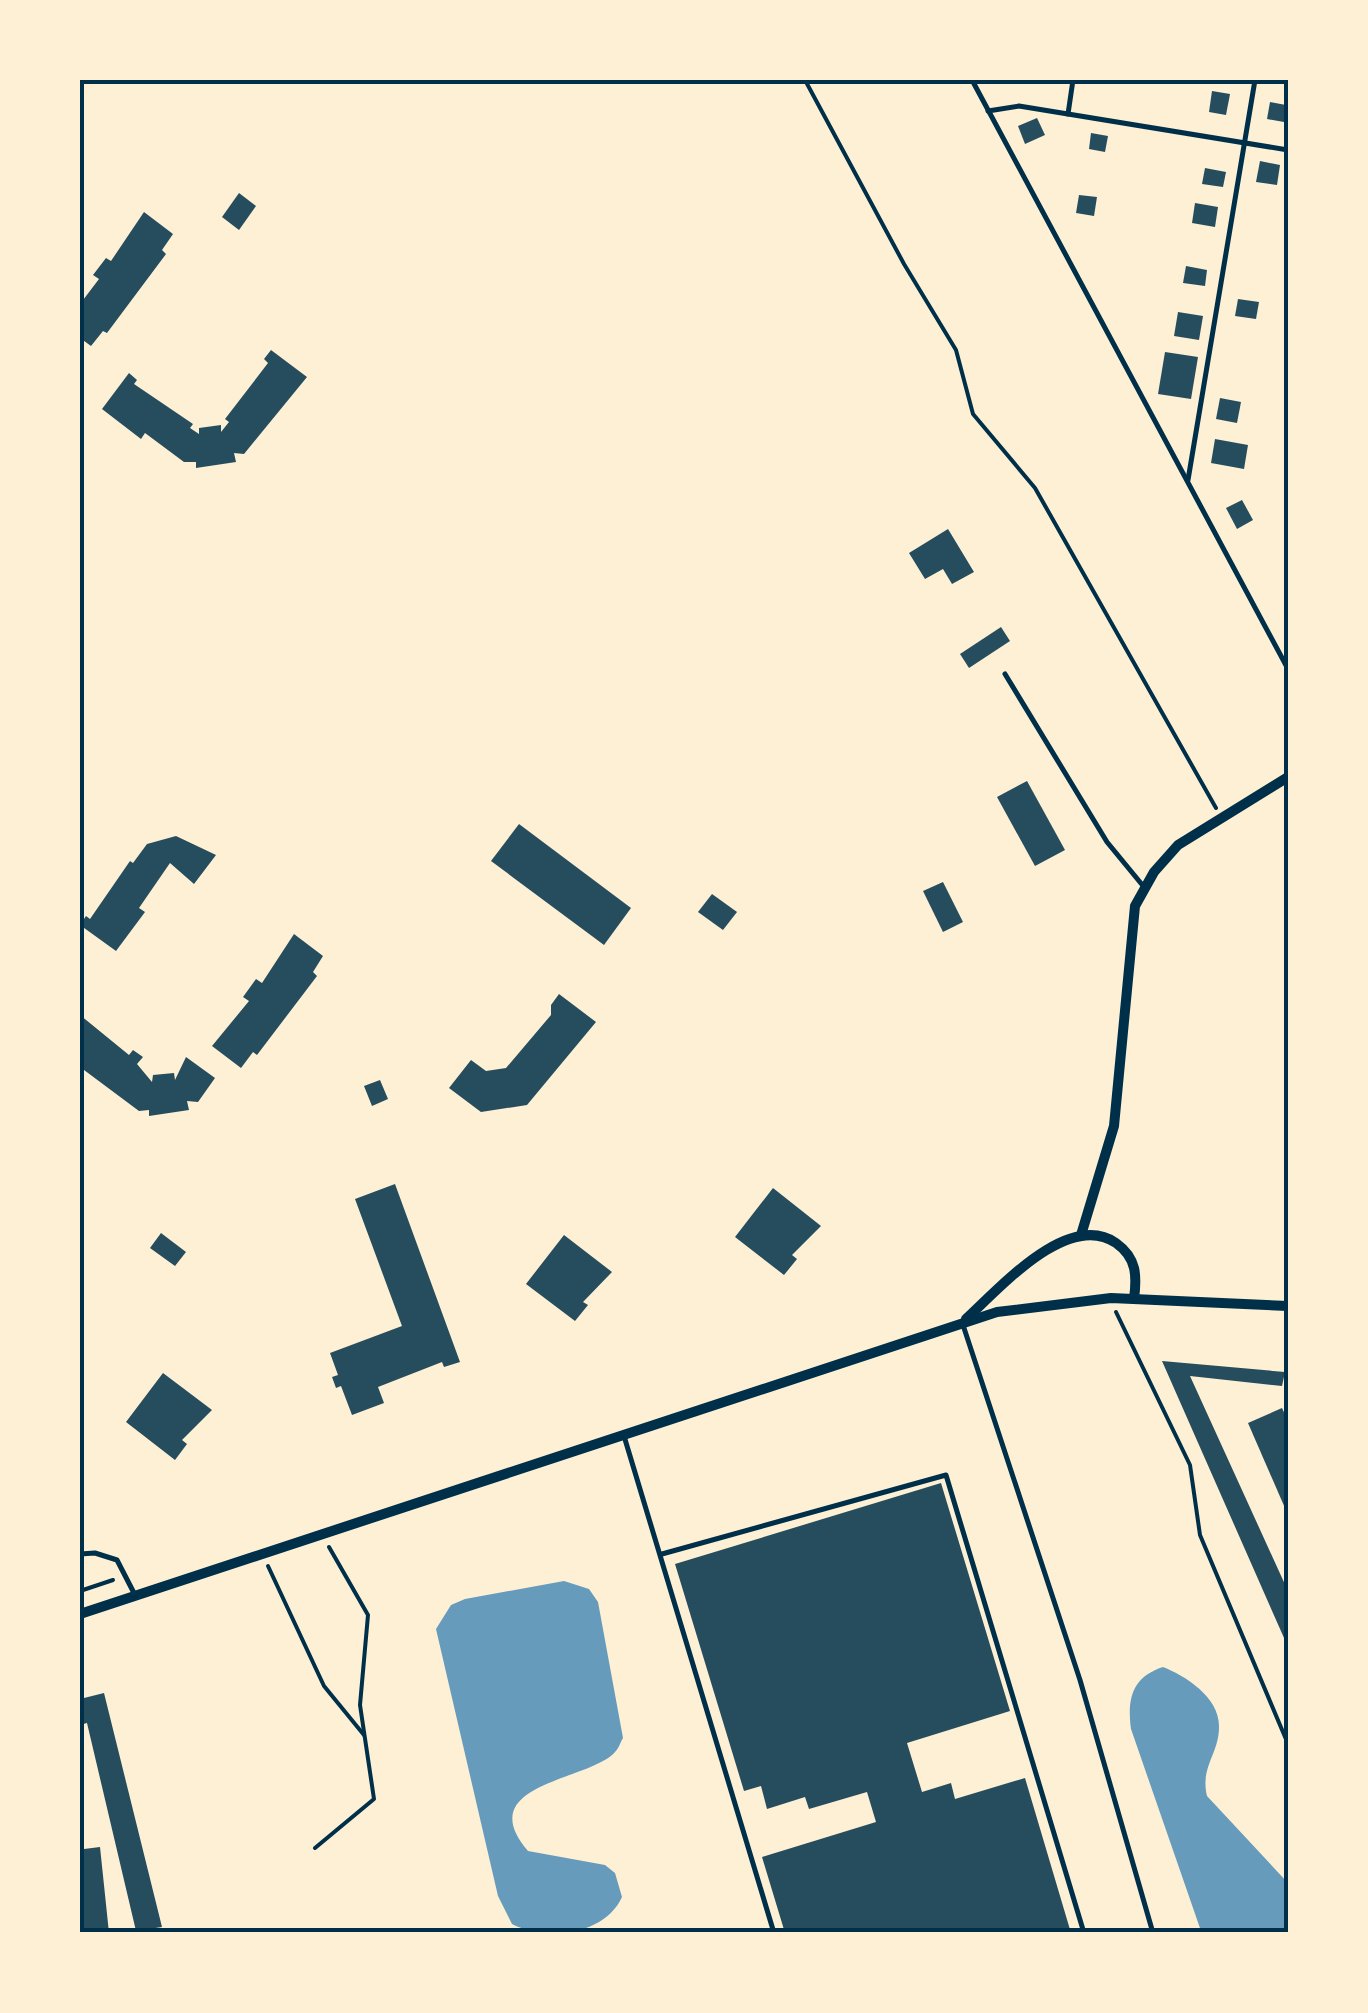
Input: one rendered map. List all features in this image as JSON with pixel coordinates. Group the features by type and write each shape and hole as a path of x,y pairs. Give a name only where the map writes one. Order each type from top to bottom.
{"street":[{"path":"1080,1235 1114,1126 1128,940 1144,887 1178,845 1288,777"},
{"path":"962,1322 1032,1260 1080,1235 1104,1237 1128,1254 1136,1269 1134,1299"},
{"path":"80,1614 962,1322 1023,1307 1111,1298 1288,1306"}],"lane":[{"path":"972,80 1288,670"},
{"path":"1068,114 1074,80"},
{"path":"1188,483 1255,80"},
{"path":"988,111 1010,105 1288,150"},
{"path":"1005,674 1107,842 1144,887"},
{"path":"962,1322 1080,1680 1153,1933"},
{"path":"624,1436 774,1933"},
{"path":"662,1554 946,1475 1084,1933"},
{"path":"80,1554 106,1555 117,1560 135,1596"}],"path":[{"path":"804,80 904,264 956,350 974,414 1035,488 1222,816"},
{"path":"1111,1298 1190,1465 1200,1535 1288,1744"},
{"path":"315,1848 374,1799 360,1704 368,1615 321,1534"},
{"path":"262,1553 324,1686 365,1736"},
{"path":"80,1591 127,1575"}],"water":[{"path":"564,1581 589,1589 598,1602 623,1738 615,1752 602,1762 523,1797 514,1811 514,1828 528,1851 605,1865 615,1873 622,1897 614,1910 589,1927 541,1933 512,1924 498,1896 436,1629 451,1605 465,1599"},
{"path":"1163,1667 1191,1682 1214,1707 1219,1727 1206,1777 1207,1796 1288,1883 1288,1933 1201,1931 1131,1729 1134,1690 1144,1677"}],"building":[{"path":"1212,91 1230,94 1226,115 1209,112"},
{"path":"1270,102 1286,105 1284,122 1267,119"},
{"path":"1037,118 1045,135 1025,144 1018,126"},
{"path":"1091,133 1108,136 1105,152 1089,149"},
{"path":"1260,161 1280,165 1277,185 1256,182"},
{"path":"1205,168 1226,172 1223,187 1202,184"},
{"path":"239,193 256,206 239,230 222,217"},
{"path":"1079,195 1097,197 1094,216 1076,213"},
{"path":"1195,203 1218,207 1215,227 1192,223"},
{"path":"144,212 173,234 162,250 166,254 107,333 103,331 91,346 80,338 80,304 99,279 93,275 106,258 111,261"},
{"path":"1186,266 1207,270 1205,286 1183,283"},
{"path":"1238,299 1259,302 1256,319 1235,316"},
{"path":"1178,312 1203,316 1199,340 1174,336"},
{"path":"271,350 307,377 244,454 234,453 236,462 196,468 196,462 184,462 145,433 141,439 102,409 129,373 137,380 134,384 193,424 190,428 199,434 199,428 221,425 221,432 229,422 225,419 268,363 264,359"},
{"path":"1165,352 1198,357 1191,399 1158,394"},
{"path":"1220,398 1241,402 1237,423 1216,419"},
{"path":"1215,439 1248,445 1244,469 1211,463"},
{"path":"1242,500 1253,520 1237,529 1226,508"},
{"path":"948,529 974,572 952,584 943,569 925,579 909,553"},
{"path":"1001,627 1010,641 969,668 960,654"},
{"path":"1027,781 1065,850 1035,866 997,797"},
{"path":"519,824 631,908 604,945 491,861"},
{"path":"176,836 216,855 194,884 170,863 139,908 145,912 116,951 80,925 86,916 90,919 130,861 133,863 147,844"},
{"path":"943,882 963,922 943,932 923,891"},
{"path":"712,894 737,912 723,930 698,912"},
{"path":"294,934 323,956 313,972 317,976 257,1055 253,1052 241,1068 212,1046 249,1001 243,997 256,979 262,983"},
{"path":"559,994 596,1022 527,1105 481,1112 449,1088 471,1060 486,1071 506,1068 551,1015 551,1005"},
{"path":"80,1015 129,1055 133,1050 143,1057 137,1064 152,1082 153,1075 174,1073 175,1080 186,1057 215,1078 198,1102 187,1101 189,1110 149,1116 149,1110 139,1111 80,1067"},
{"path":"380,1080 388,1099 372,1106 364,1086"},
{"path":"395,1184 460,1362 444,1367 442,1362 378,1387 384,1403 352,1415 341,1386 336,1388 332,1377 338,1375 330,1353 402,1326 355,1199"},
{"path":"773,1188 821,1226 792,1255 797,1259 784,1275 735,1237"},
{"path":"161,1233 186,1252 175,1266 150,1248"},
{"path":"564,1235 612,1272 583,1302 588,1305 575,1321 526,1284"},
{"path":"1162,1361 1285,1372 1282,1386 1190,1376 1288,1591 1288,1647"},
{"path":"163,1373 212,1410 182,1440 187,1444 175,1460 126,1422"},
{"path":"1282,1408 1288,1421 1288,1515 1248,1423"},
{"path":"941,1483 1010,1711 907,1743 922,1792 951,1783 955,1799 1025,1778 1071,1933 785,1933 762,1857 876,1822 867,1792 809,1809 805,1797 767,1809 761,1786 744,1791 675,1564"},
{"path":"104,1693 162,1927 136,1931 87,1723 80,1725 80,1699"},
{"path":"80,1832 84,1849 100,1847 109,1933 80,1933"}]}
